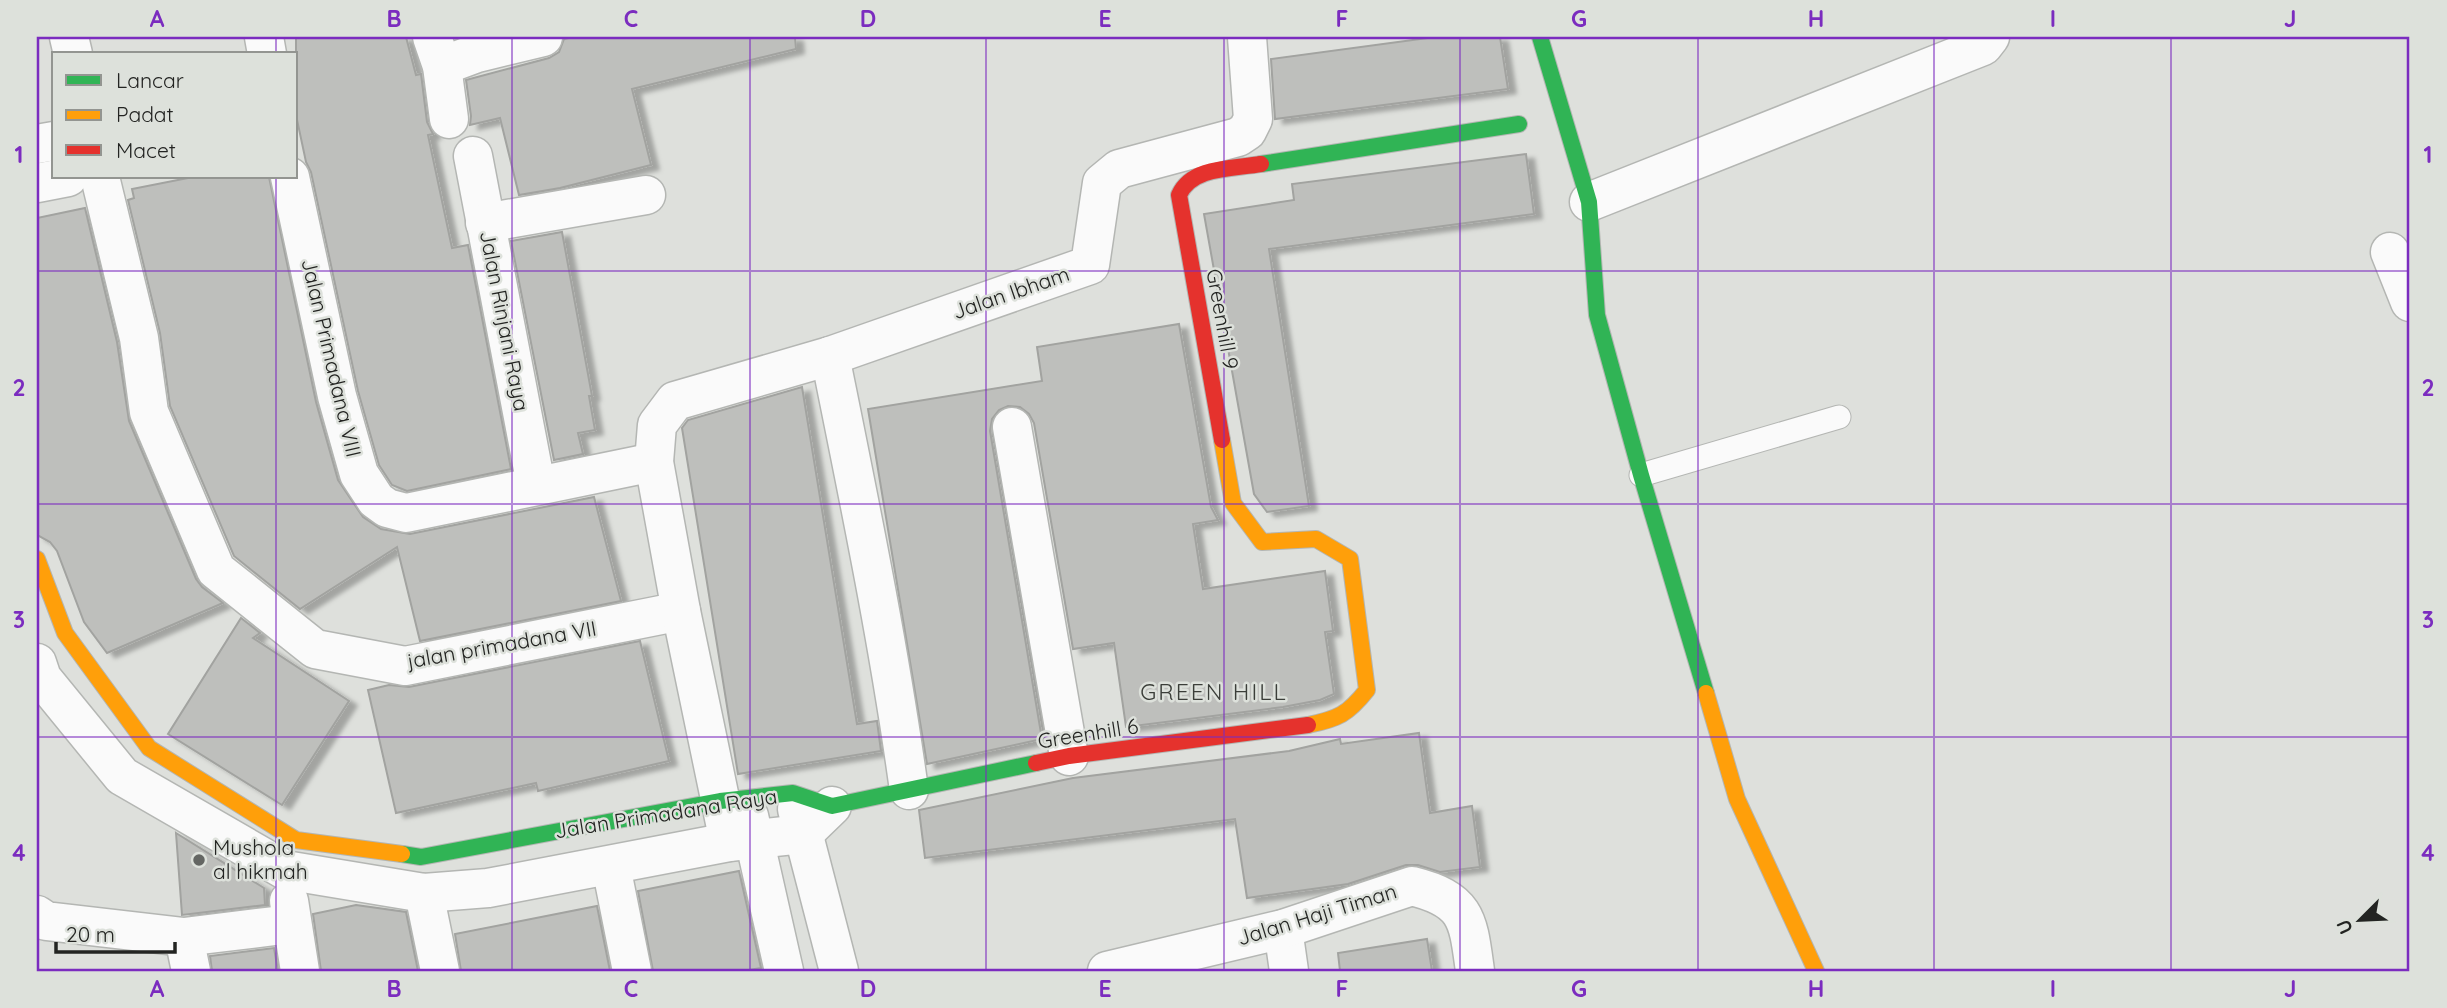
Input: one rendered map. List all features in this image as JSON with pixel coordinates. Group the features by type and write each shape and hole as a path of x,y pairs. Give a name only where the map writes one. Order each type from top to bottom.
{"street":[{"path":"449,118 437,51 477,53 543,37"},
{"name":"Jalan Ibham","path":"784,971 742,841 681,611 654,462 657,425 675,401 830,356 1090,265 1101,183 1119,169 1238,137 1247,131 1252,119 1247,37"},
{"path":"1540,37 1589,202 1597,316 1641,475 1737,799 1816,971"},
{"path":"1589,202 1983,46 1990,37"},
{"name":"Greenhill 9","path":"1351,710 1367,690 1350,559 1316,539 1262,542 1233,503 1179,195 1184,184 1198,174 1519,124"},
{"name":"Jalan Rinjani Raya","path":"473,156 536,485"},
{"path":"37,183 63,178"},
{"name":"jalan primadana VII","path":"100,178 139,338 149,412 216,570 315,649 405,666 681,611"},
{"name":"Jalan Primadana VIII","path":"290,178 337,396 359,474 376,500 387,508 406,513 654,462"},
{"path":"485,223 646,195"},
{"path":"2390,252 2410,302"},
{"path":"830,356 861,506 901,727 909,790"},
{"path":"1012,427 1069,756"},
{"name":"Jalan Primadana Raya","path":"37,559 65,633 149,748 291,855 421,857 733,799 793,793 832,806"},
{"name":"Jalan Primadana Raya","path":"37,663 43,678 122,776 291,855 424,893 488,888 742,841 803,834"},
{"name":"Greenhill 6","path":"832,806 1069,756 1286,729 1328,721 1351,710"},
{"name":"Jalan Primadana Raya","path":"793,793 839,971"},
{"path":"803,834 832,806"},
{"path":"291,855 292,924 300,971"},
{"path":"611,866 632,971"},
{"name":"Jalan Haji Timan","path":"1107,971 1283,929 1412,886 1432,891 1450,900 1461,912 1469,929 1475,971"},
{"path":"424,893 440,971"},
{"path":"37,915 46,921 188,954 292,924"},
{"path":"1283,929 1289,971"}],"lane":[{"path":"1641,475 1839,417"}],"building":[{"path":"296,37 406,37 416,75 421,74 427,122 433,134 428,135 452,248 468,245 511,469 407,491 392,485 379,465 358,391 311,172 306,162 298,124"},
{"path":"795,37 796,49 632,89 651,165 560,188 519,195 500,118 470,125 466,80 549,58 559,52 564,39"},
{"path":"1435,37 1500,37 1508,89 1275,119 1271,59"},
{"path":"1526,154 1534,214 1269,249 1309,506 1267,512 1254,494 1204,214 1294,200 1292,184"},
{"path":"188,178 269,178 316,402 338,480 363,517 381,529 410,534 594,497 621,601 420,641 397,547 300,609 234,556 170,406 160,333 128,200 134,198 132,189"},
{"path":"85,208 117,342 129,421 196,579 223,603 107,653 84,622 57,551 50,542 37,535 37,218"},
{"path":"562,232 592,396 589,396 595,430 578,433 583,454 554,460 511,241"},
{"path":"1179,324 1211,507 1218,520 1193,524 1203,589 1325,571 1333,631 1325,632 1334,694 1320,700 1283,707 1126,727 1114,643 1073,649 1034,423 1029,414 1020,407 1008,406 999,410 992,419 990,431 1042,739 927,764 868,409 1042,381 1037,347"},
{"path":"802,387 857,724 877,721 881,751 738,774 682,428 688,420"},
{"path":"241,618 260,633 253,638 349,701 282,805 168,734"},
{"path":"640,641 669,761 538,791 536,783 396,813 368,690 389,685 409,687"},
{"path":"1419,733 1430,813 1472,806 1480,867 1440,872 1418,865 1406,865 1348,884 1247,898 1235,819 925,858 919,810 1073,778 1289,751 1340,739 1341,744"},
{"name":"Mushola al hikmah","path":"176,833 264,888 265,905 182,915"},
{"path":"739,871 761,968 743,971 653,971 638,891"},
{"path":"356,905 406,912 418,971 321,971 313,914"},
{"path":"597,906 610,971 461,971 455,934"},
{"path":"1427,939 1432,971 1340,971 1338,953"},
{"path":"274,948 278,971 212,971 210,956"}],"traffic: fast":[{"path":"1540,37 1589,202 1597,315 1706,693"},
{"path":"1261,164 1519,124"},
{"path":"402,854 421,857 720,801 793,793 832,806 1036,763"}],"traffic: slow":[{"path":"1222,440 1233,503 1262,542 1316,539 1350,559 1367,690 1342,714 1308,725"},
{"path":"37,559 65,633 149,748 296,840 402,854"},
{"path":"1706,693 1737,799 1816,971"}],"traffic: jam":[{"path":"1222,440 1179,195 1185,186 1203,174 1261,164"},
{"path":"1036,763 1069,756 1308,725"}],"place":[{"name":"Mushola al hikmah","path":"199,860"}],"district":[{"name":"GREEN HILL","path":"1214,692"}]}
